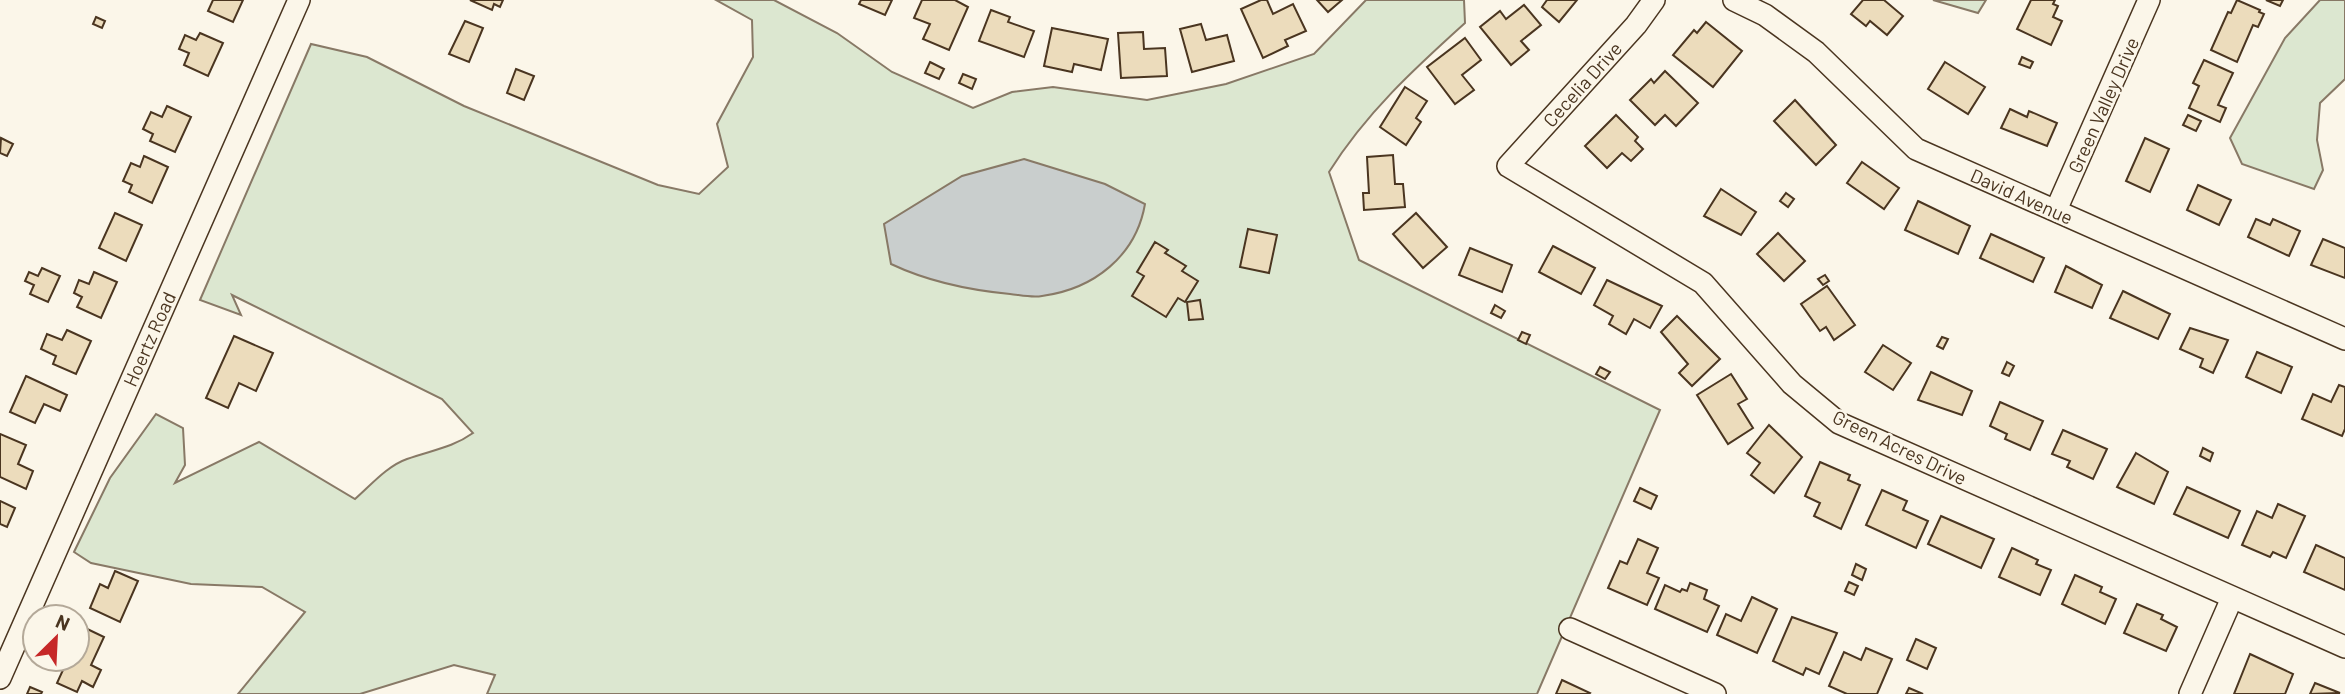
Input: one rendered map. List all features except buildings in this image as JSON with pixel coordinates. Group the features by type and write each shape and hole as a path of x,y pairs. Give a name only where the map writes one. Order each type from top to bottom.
{"street":[{"name":"Hoertz Road","path":"0,678 299,0"},
{"name":"Cecelia Drive","path":"1508,166 1636,25 1654,0"},
{"name":"David Avenue","path":"1734,0 1765,15 1816,52 1916,149 2345,339"},
{"name":"Green Valley Drive","path":"2056,210 2150,0"},
{"name":"Green Acres Drive","path":"1508,166 1703,283 1792,384 1839,423 2345,648"},
{"path":"2190,694 2232,598"},
{"path":"1570,629 1716,694"}],"green space":[{"path":"716,0 774,0 837,33 892,72 973,108 1012,92 1053,87 1147,100 1226,84 1314,54 1366,0 1464,0 1465,23 1375,111 1329,172 1359,260 1660,410 1537,694 487,694 495,675 454,665 360,694 238,694 305,612 262,587 191,584 91,563 74,552 110,478 156,414 183,428 185,465 175,483 259,442 355,499 400,462 449,445 473,433 442,399 232,295 241,315 200,300 311,44 367,57 464,106 658,185 699,194 728,167 717,124 753,57 752,20"},
{"path":"1933,0 1986,0 1978,13"},
{"path":"2320,0 2345,0 2345,79 2320,103 2317,140 2323,170 2314,189 2242,164 2230,138 2285,38"}],"shaded area":[{"path":"1024,159 1105,184 1145,204 1132,239 1110,267 1079,286 1034,297 949,284 891,264 884,224 962,176"}]}
